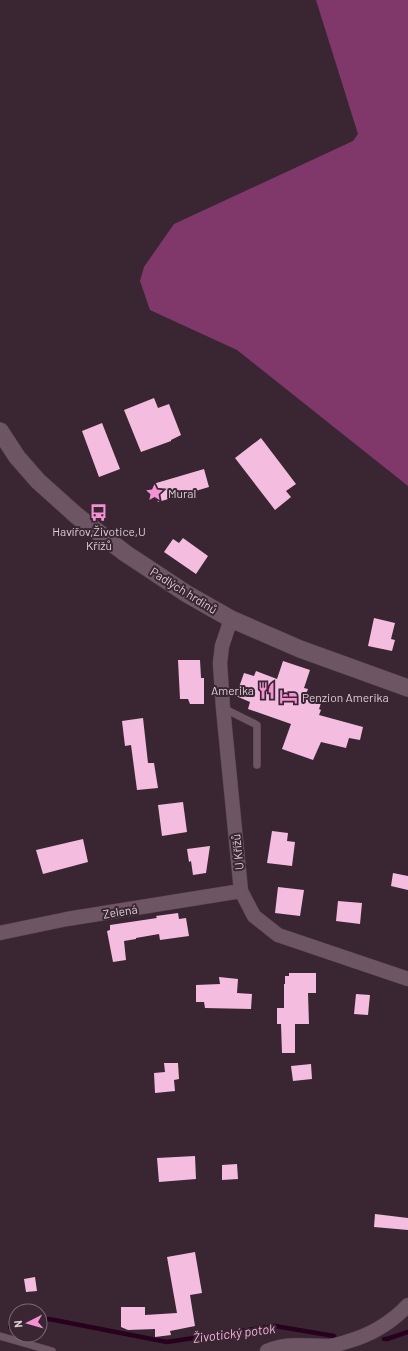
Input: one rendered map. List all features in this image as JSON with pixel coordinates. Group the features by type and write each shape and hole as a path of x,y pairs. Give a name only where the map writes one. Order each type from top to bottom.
{"street":[{"name":"Padlých hrdinů","path":"0,431 17,457 38,481 77,516 125,553 199,602 231,619 300,649 408,688"},
{"name":"U Křížů","path":"231,619 222,646 220,663 241,891 254,916 278,935 408,979"},
{"name":"Zelená","path":"0,933 67,919 241,891"},
{"path":"267,1351 290,1345 331,1346 365,1336 383,1326 403,1310 408,1304"}],"lane":[{"path":"223,708 257,725 257,765"},
{"path":"0,1336 52,1351"}],"shaded area":[{"path":"316,0 408,0 408,486 237,350 150,310 140,281 144,267 174,224 353,141 358,134"}],"building":[{"path":"154,398 158,408 169,404 181,435 171,441 141,452 124,410"},
{"path":"102,423 120,469 99,477 82,431"},
{"path":"261,438 296,484 286,491 291,497 275,510 235,458"},
{"path":"204,469 209,487 158,502 153,484"},
{"path":"183,538 208,556 196,574 164,552 173,539 179,543"},
{"path":"374,618 395,623 391,639 395,640 392,651 368,646"},
{"path":"178,660 200,660 201,678 204,678 204,704 190,704 188,699 180,699"},
{"path":"283,661 310,670 304,688 308,689 306,694 322,700 319,715 363,727 360,740 349,738 346,748 321,742 313,760 282,749 291,724 248,709 250,702 236,696 244,673 254,676 256,671 277,679"},
{"path":"143,718 148,763 154,763 158,788 137,790 131,745 125,746 122,721"},
{"path":"183,802 187,832 162,836 158,805"},
{"path":"272,831 288,833 287,841 295,842 292,866 267,863"},
{"path":"83,839 88,862 43,874 36,850"},
{"path":"210,846 206,873 193,875 187,849"},
{"path":"393,873 408,876 408,890 391,886"},
{"path":"278,887 304,890 300,916 275,913"},
{"path":"338,901 362,903 360,924 336,921"},
{"path":"178,913 179,919 186,918 189,936 160,940 159,934 124,941 126,960 113,962 107,931 110,930 110,925 157,918 156,916"},
{"path":"289,973 316,973 316,993 308,993 309,1024 295,1024 295,1053 282,1053 281,1024 277,1024 277,1008 284,1008 285,976 289,976"},
{"path":"219,977 238,979 237,993 252,994 251,1009 205,1008 204,1002 196,1002 196,985 220,984"},
{"path":"356,994 370,995 368,1015 354,1014"},
{"path":"164,1063 178,1063 179,1079 174,1080 175,1091 155,1093 154,1073 165,1072"},
{"path":"311,1064 312,1079 293,1081 291,1066"},
{"path":"195,1156 196,1179 159,1182 157,1158"},
{"path":"237,1164 238,1179 222,1180 222,1165"},
{"path":"375,1214 408,1218 408,1230 374,1227"},
{"path":"195,1252 202,1293 190,1295 195,1326 170,1331 171,1335 155,1337 155,1329 128,1330 121,1327 121,1307 145,1307 145,1315 177,1313 167,1257"},
{"path":"35,1277 37,1291 26,1292 24,1279"}],"waterway":[{"name":"Životický potok","path":"48,1319 167,1342 275,1326 334,1336"},
{"name":"Životický potok","path":"384,1339 408,1332"}],"place":[{"name":"Mural","path":"155,493"},
{"name":"Havířov,Životice,U Křížů","path":"99,512"},
{"name":"Amerika","path":"267,690"},
{"name":"Penzion Amerika","path":"289,697"}]}
